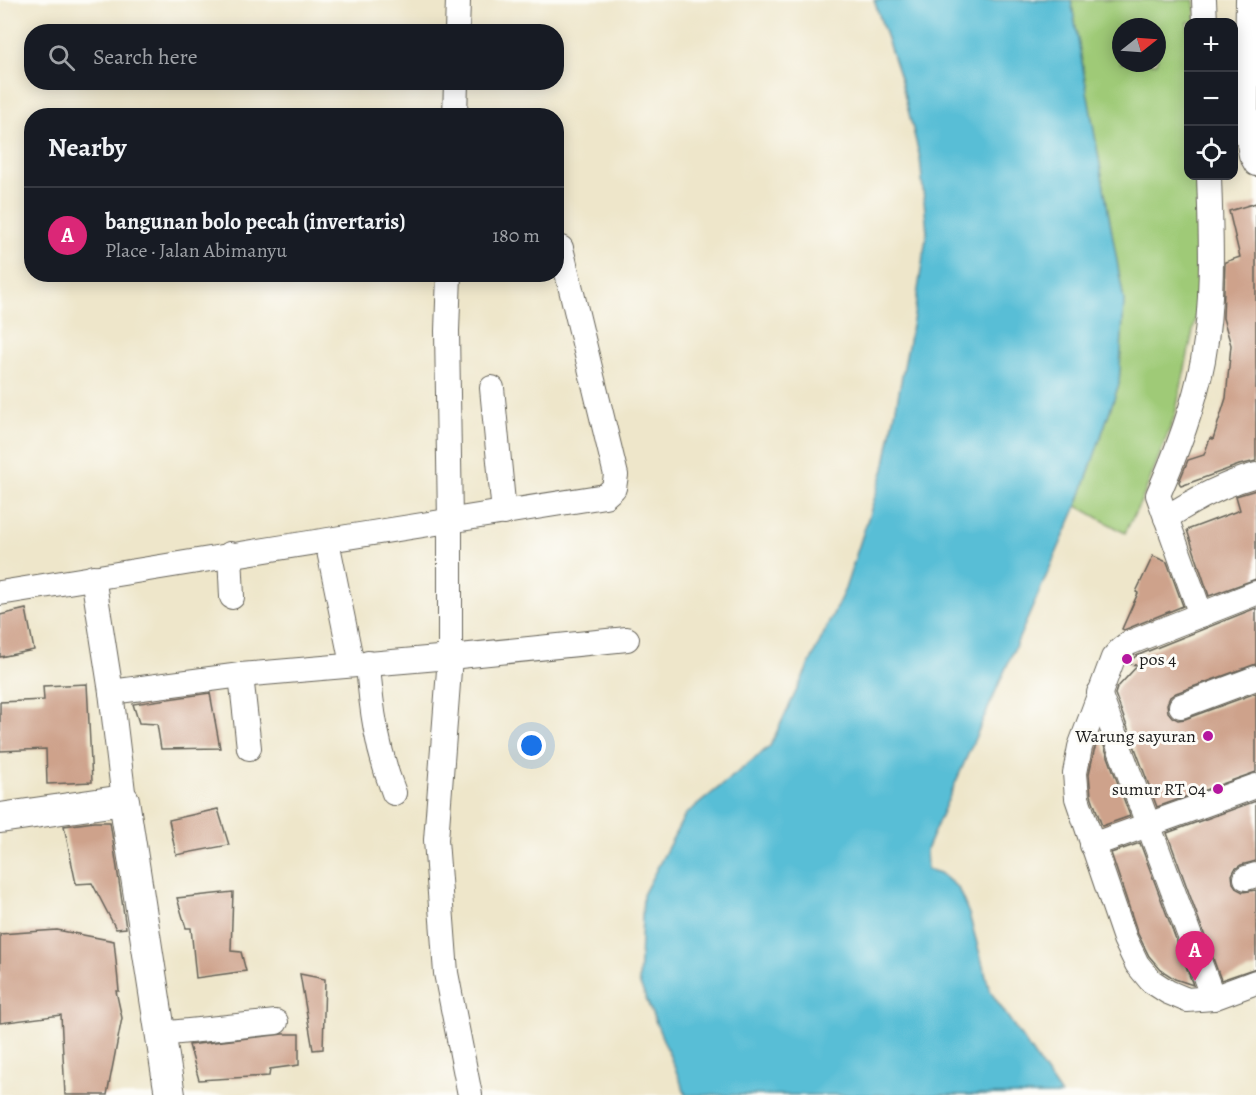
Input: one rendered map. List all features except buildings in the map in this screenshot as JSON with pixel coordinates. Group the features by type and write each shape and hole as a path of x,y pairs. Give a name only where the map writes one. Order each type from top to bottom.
{"street":[{"path":"458,0 458,24"},
{"path":"1204,0 1205,18"},
{"path":"1248,0 1246,127 1251,155 1256,164"},
{"path":"455,108 456,90"},
{"path":"1201,615 1158,495 1191,411 1203,360 1209,318 1212,267 1209,180"},
{"path":"0,593 230,554 327,541 605,496 614,488 616,475 564,260"},
{"path":"449,282 447,331 450,657 436,840 446,973 470,1095"},
{"path":"492,388 504,513"},
{"path":"1166,518 1198,498 1233,481 1256,475"},
{"path":"327,541 387,774 394,793"},
{"path":"230,554 232,597"},
{"path":"93,577 111,692 123,800 170,1095"},
{"path":"1256,593 1129,643 1121,649 1113,658 1099,693 1080,747 1075,773 1077,798 1125,939 1137,964 1151,981 1187,1000 1212,998 1256,982"},
{"path":"111,692 241,675 627,639"},
{"path":"241,675 249,747"},
{"path":"1181,705 1256,678"},
{"path":"1099,693 1150,825 1212,998"},
{"path":"1092,845 1256,786"},
{"path":"0,818 123,800"},
{"path":"160,1034 276,1022"}],"green space":[{"path":"1071,0 1194,0 1196,18 1184,18 1184,180 1203,180 1207,266 1175,415 1144,495 1125,533 1077,506 1119,384 1124,301"}],"water":[{"path":"874,0 1071,0 1124,301 1119,384 1077,506 926,850 927,869 940,873 958,888 969,914 990,991 1061,1095 686,1095 639,982 643,895 685,815 770,746 845,589 884,469 914,315 927,232 920,158 901,81"}],"place":[{"name":"pos 4","path":"1127,659"},
{"name":"Warung sayuran","path":"1208,736"},
{"name":"sumur RT 04","path":"1218,789"},
{"name":"bangunan bolo pecah (invertaris)","path":"1195,981"}]}
